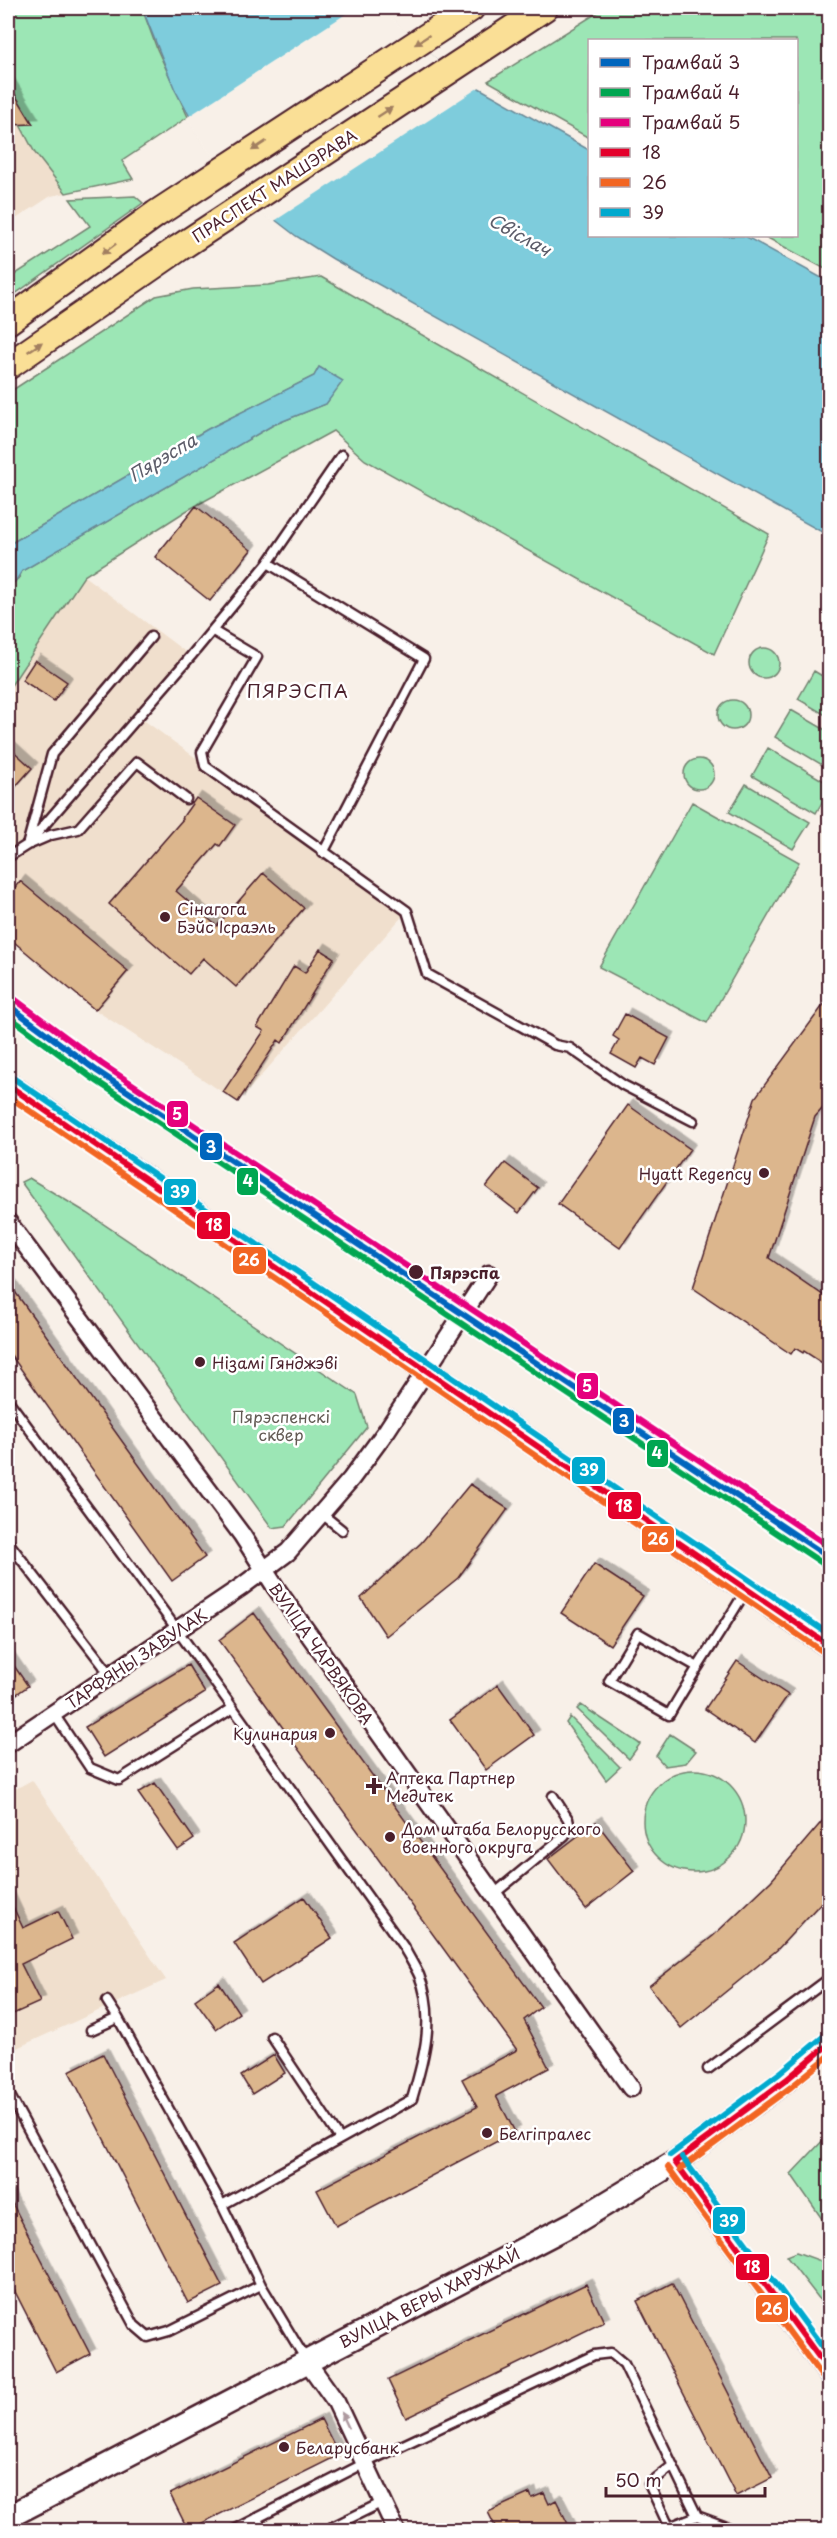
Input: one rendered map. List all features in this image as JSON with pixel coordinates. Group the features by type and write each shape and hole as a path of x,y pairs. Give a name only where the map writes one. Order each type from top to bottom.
{"main road":[{"path":"8,321 156,214 471,8"},
{"name":"ПРАСПЕКТ МАШЭРАВА","path":"8,366 179,248 536,13"},
{"path":"43,297 55,295 66,302 69,315 63,328"},
{"path":"8,1085 830,1646"},
{"name":"ВУЛІЦА ВЕРЫ ХАРУЖАЙ","path":"8,2517 306,2360 574,2223 675,2162 786,2080 830,2043"},
{"path":"675,2162 830,2373"}],"street":[{"name":"ВУЛІЦА ЧАРВЯКОВА","path":"8,1222 242,1535 264,1570 631,2088"},
{"name":"ТАРФЯНЫ ЗАВУЛАК","path":"8,1744 288,1552 351,1479 427,1372 453,1327 489,1274"},
{"path":"306,2360 336,2402 396,2530"}],"lane":[{"path":"27,845 213,631 268,563 342,455"},
{"path":"268,563 424,659 323,853"},
{"path":"213,631 257,657 202,752 204,766 407,911 427,974 555,1045 570,1048 623,1085 693,1121"},
{"path":"27,845 52,754 151,637"},
{"path":"8,857 27,845 51,835 78,829 137,762 186,799"},
{"path":"8,1400 403,1946 419,1976 427,2013 427,2046 412,2099 222,2205"},
{"path":"322,1514 342,1530"},
{"path":"8,1542 103,1665 109,1676"},
{"path":"696,1666 638,1633 609,1681 669,1715 696,1666 714,1646 747,1590"},
{"path":"54,1714 90,1768 119,1780 233,1708"},
{"path":"494,1893 564,1836 570,1828 568,1819 553,1796"},
{"path":"708,2069 830,1978"},
{"path":"107,2001 222,2205 261,2285 306,2360"},
{"path":"90,2030 118,2018"},
{"path":"272,2037 340,2139"},
{"path":"8,2092 134,2325 148,2337 169,2331 261,2285"},
{"path":"234,2530 365,2463 594,2355 611,2353 624,2364 697,2516"},
{"path":"672,2466 649,2484 669,2527 697,2516 735,2530"},
{"path":"326,2530 383,2502"},
{"path":"257,2518 262,2530"}],"shaded area":[{"path":"8,102 35,153 66,193 51,196 8,224"},
{"path":"84,576 191,656 138,716 407,911 238,1102 95,1010 8,937 8,690"},
{"path":"32,1780 166,1980 8,2052 8,1793"}],"green space":[{"path":"8,8 142,8 157,49 188,117 122,161 133,179 66,193 35,153 8,102"},
{"path":"605,8 829,8 829,271 766,237 798,237 798,39 588,39 588,137 488,81"},
{"path":"135,196 143,203 8,299 8,279 90,226 70,199"},
{"path":"321,277 769,534 714,654 365,460 333,431 186,511 84,576 8,690 8,586 19,578 22,571 273,425 326,404 342,381 319,367 314,376 208,429 8,545 8,393 156,296 193,289 268,285"},
{"path":"764,648 770,649 778,657 778,669 770,677 764,678 758,677 750,669 749,663 750,657 758,649"},
{"path":"814,671 829,680 829,717 798,699"},
{"path":"733,700 739,701 747,709 747,721 739,729 733,730 727,729 719,721 718,715 719,709 727,701"},
{"path":"791,710 829,732 829,769 775,737"},
{"path":"768,748 829,784 829,790 816,813 752,776"},
{"path":"699,759 705,760 713,768 713,780 705,788 699,789 693,788 685,780 684,774 685,768 693,760"},
{"path":"746,784 810,822 793,849 729,812"},
{"path":"692,802 799,862 707,1023 599,967"},
{"name":"Пярэспенскі сквер","path":"29,1178 87,1213 357,1395 367,1427 286,1526 272,1528 21,1182"},
{"path":"581,1705 640,1744 629,1759 577,1709"},
{"path":"570,1717 620,1767 606,1780 566,1723"},
{"path":"670,1734 696,1751 686,1763 665,1766 656,1756"},
{"path":"694,1770 714,1773 723,1778 737,1792 742,1801 745,1821 742,1841 737,1850 723,1864 714,1869 694,1872 674,1869 665,1864 651,1850 646,1841 643,1821 646,1801 651,1792 665,1778 674,1773"},
{"path":"829,2134 829,2229 791,2174"},
{"path":"796,2252 821,2261 824,2266 830,2289 824,2305 786,2256"}],"water":[{"name":"Свіслач","path":"142,8 381,8 400,32 463,79 588,149 588,237 747,237 829,282 829,536 333,259 296,236 261,209 203,140 175,90"},
{"path":"319,367 343,381 326,404 273,425 22,571 15,582 8,586 8,545 208,429 314,376"}],"pier":[{"path":"355,8 385,8 402,30 436,58 481,86 273,222 245,198 219,168 186,118"}],"building":[{"path":"8,83 33,124 8,125"},
{"path":"196,506 251,550 210,601 155,557"},
{"path":"35,660 67,682 54,701 22,680"},
{"path":"8,746 32,768 8,795"},
{"name":"Сінагога Бэйс Ісраэль","path":"196,798 235,825 220,846 217,844 176,891 217,926 263,873 304,908 236,987 203,958 189,974 109,904 183,819"},
{"path":"20,881 128,971 95,1010 8,937 8,896"},
{"path":"320,949 334,958 282,1043 278,1040 238,1102 223,1092 264,1031 257,1027 294,966 305,973"},
{"name":"Hyatt Regency","path":"830,996 830,1100 815,1117 769,1258 830,1300 830,1368 804,1351 803,1353 795,1348 791,1354 693,1288 755,1098"},
{"path":"625,1014 669,1038 655,1065 642,1058 636,1068 611,1054 619,1040 613,1036"},
{"path":"628,1105 690,1149 620,1248 558,1204"},
{"path":"505,1163 538,1188 519,1213 486,1187"},
{"path":"8,1282 205,1557 172,1581 8,1351"},
{"path":"470,1484 508,1509 458,1578 386,1636 361,1598 421,1543"},
{"path":"594,1564 643,1596 610,1645 561,1613"},
{"name":"Дом штаба Белорусского военного округа","path":"254,1613 541,2007 524,2020 549,2068 496,2096 515,2132 336,2226 317,2190 477,2107 462,2079 517,2050 219,1640"},
{"path":"8,1657 28,1686 8,1700"},
{"path":"737,1661 788,1695 755,1743 705,1709"},
{"path":"188,1665 205,1693 104,1757 85,1727"},
{"path":"498,1685 534,1735 486,1770 450,1720"},
{"path":"155,1783 194,1839 178,1850 138,1793"},
{"path":"830,1812 830,1893 777,1950 681,2028 649,1986 713,1936 771,1881"},
{"path":"596,1822 634,1871 586,1909 548,1859"},
{"path":"8,1896 23,1928 58,1911 72,1939 21,1964 40,2002 13,2014 8,2002"},
{"path":"304,1897 332,1938 261,1984 234,1943"},
{"path":"219,1983 239,2013 216,2029 195,2000"},
{"path":"103,2054 222,2286 188,2303 69,2071"},
{"path":"274,2055 285,2073 252,2094 241,2076"},
{"path":"8,2195 90,2354 56,2372 8,2278"},
{"path":"672,2283 772,2478 736,2496 637,2301"},
{"path":"586,2284 604,2322 406,2418 388,2380"},
{"path":"321,2419 339,2455 188,2530 170,2494"},
{"path":"530,2493 532,2498 544,2493 549,2504 556,2500 571,2530 497,2530 488,2512"}],"tram line":[{"name":"5","path":"13,998 102,1064 830,1547"},
{"name":"3","path":"8,1005 97,1071 830,1558"},
{"name":"4","path":"8,1016 92,1078 825,1565"}],"transit line":[{"name":"39","path":"13,1078 830,1635"},
{"name":"18","path":"8,1085 830,1646"},
{"name":"26","path":"8,1096 825,1653"},
{"name":"39","path":"670,2155 780,2073 824,2036"},
{"name":"18","path":"675,2162 786,2080 830,2043"},
{"name":"26","path":"680,2169 791,2087 830,2055"},
{"name":"39","path":"682,2157 830,2357"},
{"name":"18","path":"675,2162 830,2372"},
{"name":"26","path":"668,2167 823,2378"}],"place":[{"name":"Сінагога Бэйс Ісраэль","path":"165,917"},
{"name":"Hyatt Regency","path":"764,1173"},
{"name":"Пярэспа","path":"416,1272"},
{"name":"Нізамі Гянджэві","path":"200,1362"},
{"name":"Кулинария","path":"330,1733"},
{"name":"Аптека Партнер Медитек","path":"374,1786"},
{"name":"Дом штаба Белорусского военного округа","path":"390,1837"},
{"name":"Белгіпралес","path":"487,2133"},
{"name":"Беларусбанк","path":"284,2447"}],"district":[{"name":"ПЯРЭСПА","path":"298,690"}]}
